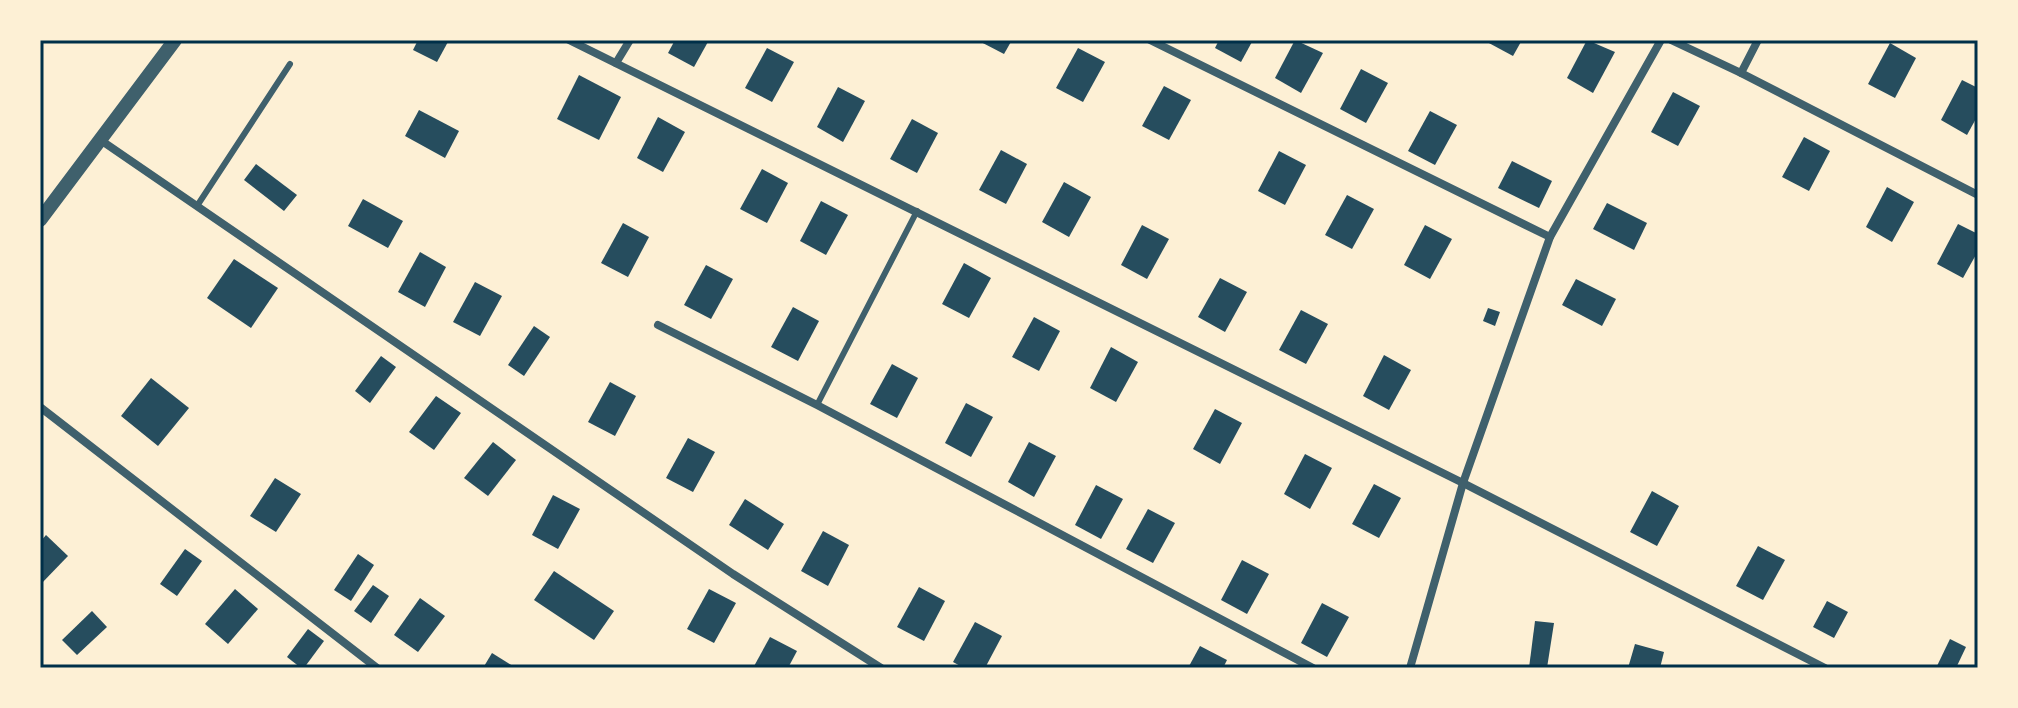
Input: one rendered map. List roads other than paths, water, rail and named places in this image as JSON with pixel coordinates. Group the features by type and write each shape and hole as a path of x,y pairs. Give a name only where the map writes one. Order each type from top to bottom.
{"street":[{"path":"40,220 175,40"},
{"path":"569,40 1463,483 1825,668"},
{"path":"616,63 630,40"},
{"path":"1150,40 1550,237"},
{"path":"1410,668 1463,483 1550,237 1661,40"},
{"path":"1671,40 1978,195"},
{"path":"1741,73 1758,40"},
{"path":"99,139 733,574 881,668"},
{"path":"658,325 817,405 1313,668"},
{"path":"40,407 377,668"}],"lane":[{"path":"197,206 290,64"},
{"path":"817,405 917,211"}]}
